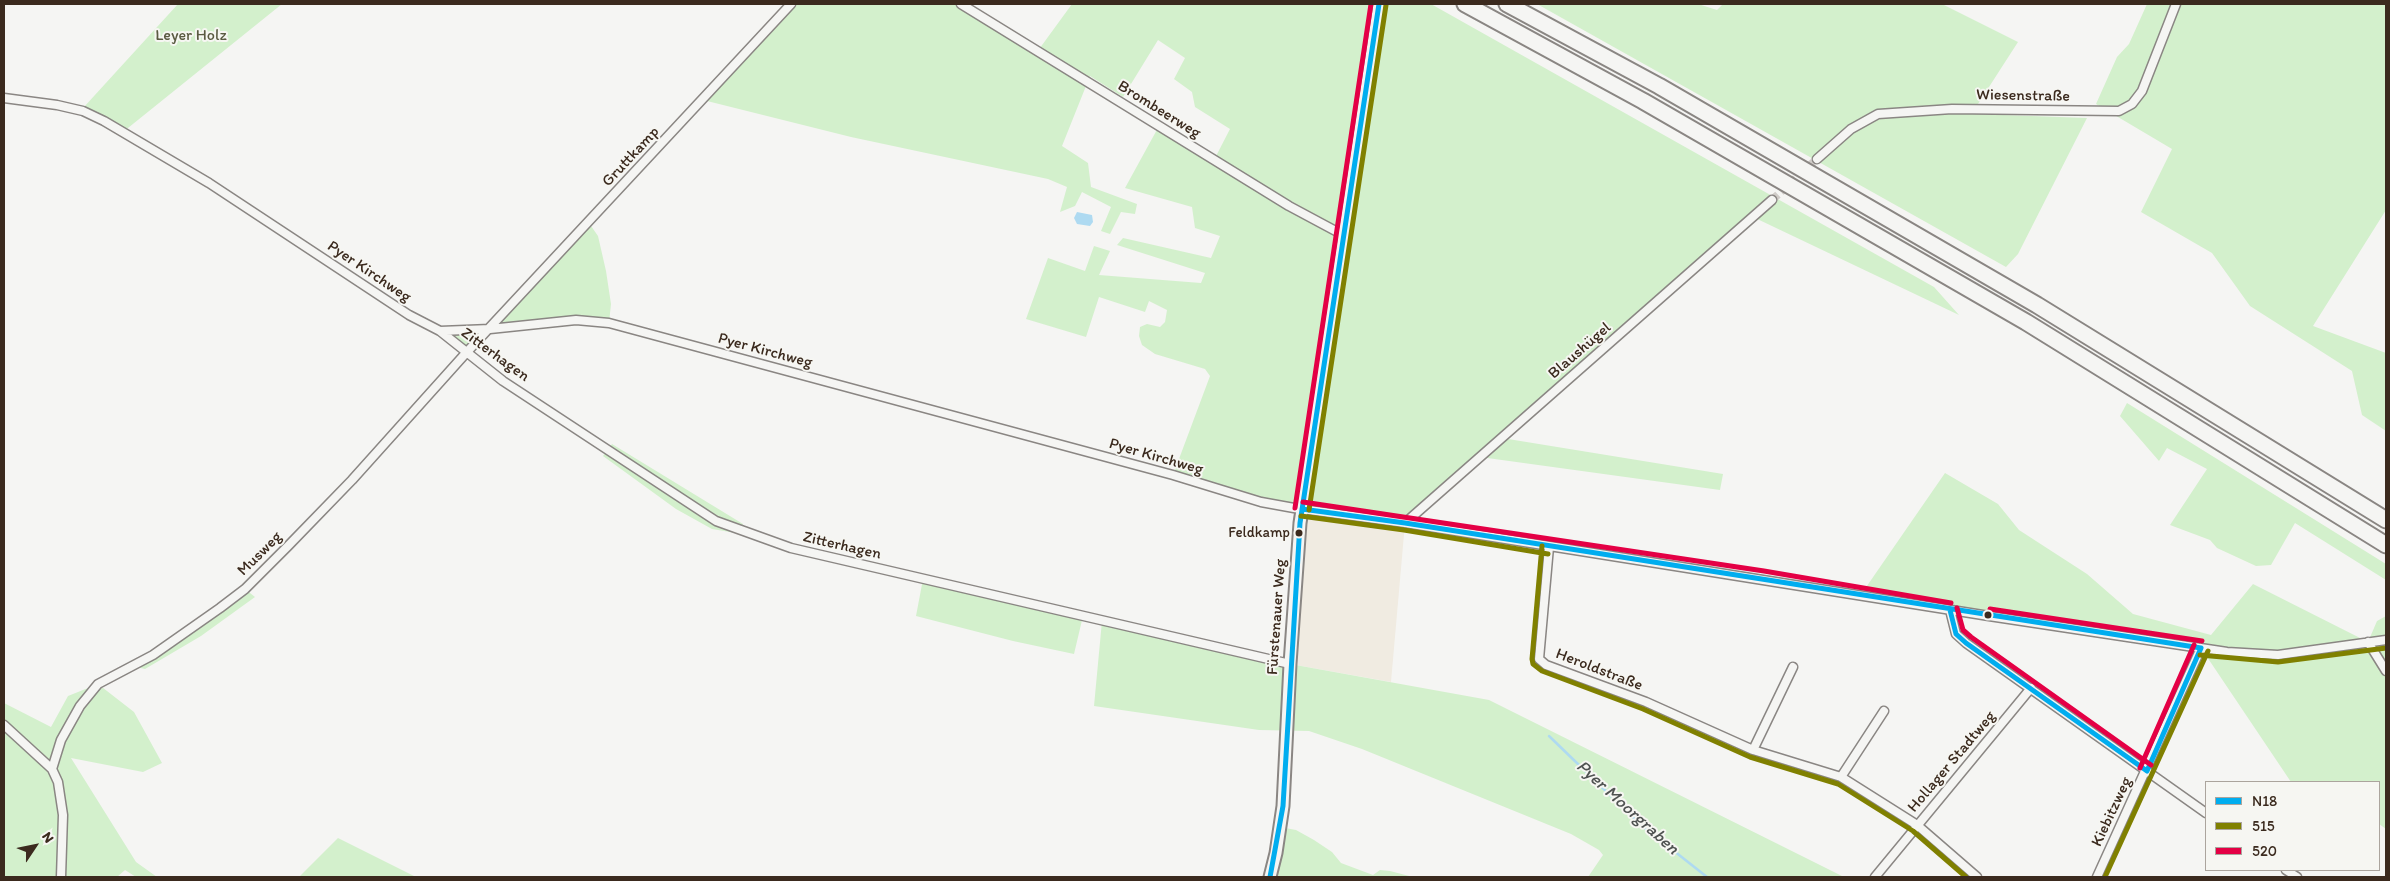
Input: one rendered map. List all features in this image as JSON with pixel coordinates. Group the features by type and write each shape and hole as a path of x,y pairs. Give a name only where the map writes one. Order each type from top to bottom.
{"highway":[{"path":"1465,4 1643,101 2026,322 2386,545"},
{"path":"1507,4 1659,86 2037,305 2386,520"}],"street":[{"name":"Gruttkamp","path":"490,329 791,4"},
{"name":"Brombeerweg","path":"961,4 1289,206 1345,236"},
{"name":"Fürstenauer Weg","path":"1270,877 1283,806 1290,664 1302,509 1379,4"},
{"name":"Wiesenstraße","path":"1817,159 1851,129 1878,114 1952,109 2035,108 2114,112 2119,110 2132,104 2142,91 2176,4"},
{"name":"Pyer Kirchweg","path":"4,98 57,105 83,111 104,121 234,199 409,315 440,331 490,329 576,320 609,323 1154,470 1261,502 1302,509 1405,522 1549,547 1762,578 1950,610 2200,648 2278,655 2386,640"},
{"name":"Blaushügel","path":"1405,522 1772,200"},
{"name":"Musweg","path":"52,768 67,726 98,684 153,655 181,637 244,589 352,480 466,353 490,329"},
{"name":"Zitterhagen","path":"440,331 503,381 716,521 791,548 1290,664"},
{"name":"Heroldstraße","path":"1549,547 1539,659 1546,665 1646,702 1753,750 1842,776 1917,825 1977,877"},
{"path":"1950,610 1956,634 2205,812"},
{"path":"2368,642 2386,671"},
{"name":"Kiebitzweg","path":"2097,877 2147,771 2200,648"},
{"path":"1753,750 1793,667"},
{"name":"Hollager Stadtweg","path":"1875,877 2031,688"},
{"path":"1842,776 1884,711"},
{"path":"4,725 52,768 58,782 63,815 61,877"}],"shaded area":[{"path":"1302,509 1405,523 1391,682 1290,664"}],"green space":[{"name":"Leyer Holz","path":"178,4 282,4 123,132 84,107"},
{"path":"793,4 958,4 1037,52 1072,4 1431,4 1934,287 1959,315 1753,217 1502,438 1723,474 1720,490 1480,457 1405,523 1294,508 1173,475 1210,376 1205,369 1155,354 1142,345 1139,336 1140,327 1147,324 1160,327 1165,322 1167,310 1149,301 1145,312 1099,297 1086,337 1026,319 1048,258 1085,271 1094,246 1110,251 1099,275 1201,283 1205,273 1117,245 1123,238 1211,258 1220,236 1195,228 1192,207 1125,188 1159,126 1214,160 1230,129 1195,107 1192,92 1174,79 1185,58 1158,40 1123,97 1090,76 1062,146 1088,163 1091,187 1137,204 1135,214 1121,212 1110,234 1101,231 1111,207 1082,192 1075,206 1060,212 1067,187 1048,179 851,137 703,100"},
{"path":"1537,4 1698,4 1717,10 1723,4 1942,4 2018,42 1978,104 1976,114 2087,118 2018,254 2006,267"},
{"path":"2147,4 2386,4 2386,210 2313,326 2386,353 2386,431 2362,415 2352,371 2250,306 2212,253 2141,212 2172,149 2096,104 2117,57 2129,44"},
{"path":"589,223 598,236 606,271 611,304 609,323 576,320 490,329"},
{"path":"490,329 466,353 440,331"},
{"path":"2127,403 2386,564 2386,580 2295,523 2271,565 2256,566 2217,548 2210,540 2170,525 2207,469 2167,448 2159,461 2120,416"},
{"path":"612,444 743,524 742,534 712,529 676,509 603,456"},
{"path":"1945,473 1998,504 2019,530 2087,574 2133,614 2211,635 2253,584 2368,642 2377,621 2386,616 2386,829 2380,825 2380,781 2290,781 2201,648 1860,596"},
{"path":"923,579 1083,616 1074,654 1013,641 916,616"},
{"path":"245,589 255,597 201,636 145,669 132,666"},
{"path":"1085,616 1290,664 1489,700 1844,877 1588,877 1603,855 1599,850 1571,834 1362,749 1309,731 1259,730 1094,706 1102,621"},
{"path":"98,684 134,712 162,763 143,772 71,758 136,862 157,877 136,877 125,870 117,877 4,877 4,703 51,727 68,696"},
{"path":"1280,827 1296,830 1314,840 1332,852 1341,863 1373,875 1380,870 1413,877 1270,877"},
{"path":"338,838 416,877 299,877"}],"water":[{"path":"1077,212 1092,215 1093,222 1090,226 1077,224 1074,218"}],"waterway":[{"name":"Pyer Moorgraben","path":"1549,736 1641,825 1707,877"}],"tunnel":[{"path":"1772,200 1817,159"}],"transit line":[{"name":"520","path":"1295,508 1371,4"},
{"name":"N18","path":"1270,877 1283,806 1300,523 1379,4"},
{"name":"515","path":"1309,510 1386,5"},
{"name":"520","path":"1303,502 1764,571 1951,603"},
{"name":"N18","path":"1302,509 1405,523 2201,648"},
{"name":"515","path":"1301,516 1404,530 1548,554"},
{"name":"515","path":"1542,546 1533,664 1542,671 1643,709 1750,757 1838,784 1913,831 1966,877"},
{"name":"520","path":"1957,608 1963,630 1971,637 2151,765"},
{"name":"520","path":"1990,609 2202,641"},
{"name":"N18","path":"1950,610 1956,634 1966,643 2147,771"},
{"name":"520","path":"2140,768 2194,645"},
{"name":"N18","path":"2147,771 2201,648"},
{"name":"515","path":"2200,655 2278,662 2386,648"},
{"name":"515","path":"2105,877 2208,651"}],"place":[{"name":"Feldkamp","path":"1299,533"}]}
